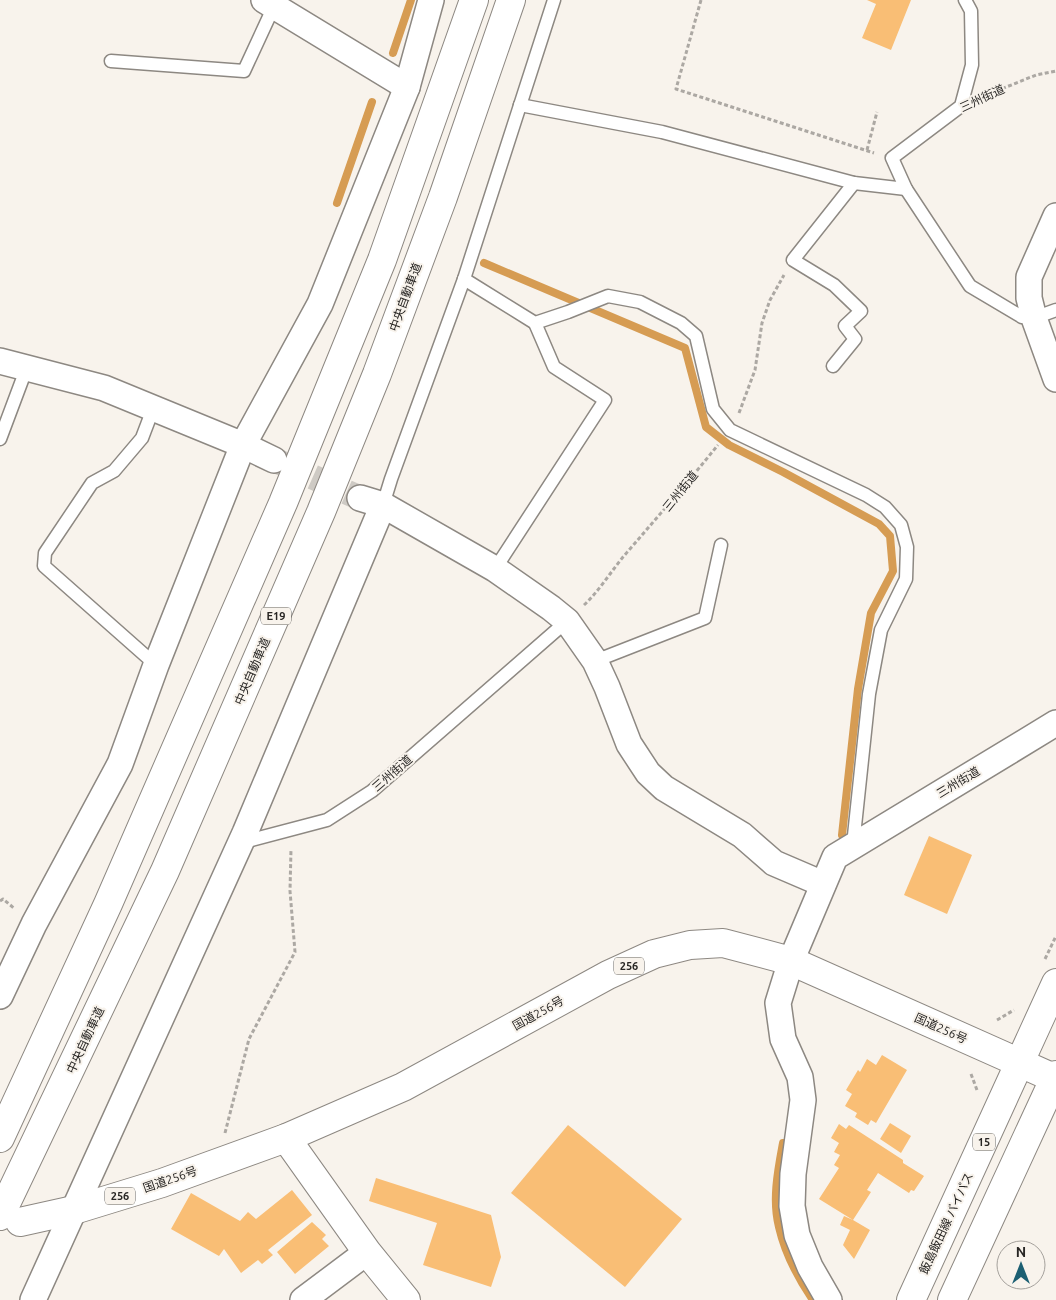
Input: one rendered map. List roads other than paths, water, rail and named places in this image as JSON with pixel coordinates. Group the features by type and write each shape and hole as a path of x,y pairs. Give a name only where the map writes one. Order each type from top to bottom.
{"main road":[{"path":"0,1138 108,904 287,494 382,260 474,0"},
{"name":"中央自動車道","path":"10,1219 165,871 321,512 377,374 443,197 511,0"},
{"name":"国道256号","path":"10,1219 74,1210 162,1182 286,1138 404,1087 608,975 654,954 690,945 723,943 791,961 1056,1078"},
{"name":"飯島飯田線 バイパス","path":"911,1300 1056,983"},
{"path":"952,1300 1056,1078"},
{"path":"286,1138 367,1252 406,1300"}],"street":[{"path":"0,996 34,924 120,764 156,665 243,446 320,304 407,87 431,0"},
{"path":"271,2 407,87"},
{"path":"1056,216 1029,277 1029,298 1045,314 1056,379"},
{"path":"0,361 104,388 274,460"},
{"path":"33,1300 240,843 371,502 495,569 552,608 567,621 595,661 629,744 648,773 664,788 742,835 774,863 823,884"},
{"name":"三州街道","path":"829,1300 797,1236 792,1206 793,1174 803,1100 800,1077 783,1039 778,1003 791,961 835,857 1056,723"},
{"path":"303,1300 367,1252"}],"lane":[{"path":"371,502 391,479 464,279 554,0"},
{"name":"三州街道","path":"906,189 892,158 961,106 972,65 971,12 965,0"},
{"path":"111,62 244,71 271,2"},
{"path":"520,105 662,132 854,183 906,189 970,286 1022,317 1045,314"},
{"path":"833,366 855,339 845,326 861,311 834,284 794,260 854,183"},
{"path":"464,279 535,323 554,367 605,400 495,569"},
{"path":"535,323 608,296 640,302 681,323 696,336 713,409 730,430 866,496 885,507 901,525 907,547 906,579 881,630 869,694 853,845"},
{"path":"0,439 27,368"},
{"path":"153,409 142,438 114,471 92,483 44,553 44,566 156,665"},
{"path":"595,661 705,618 721,545"},
{"name":"三州街道","path":"240,843 327,820 372,791 567,621"}],"waterway":[{"path":"393,53 411,0"},
{"path":"337,203 372,102"},
{"path":"484,263 685,348 706,427 729,445 879,524 890,536 893,571 871,613 858,689 842,835"},
{"path":"783,1143 776,1185 777,1217 788,1256 813,1300"}],"tunnel":[{"path":"279,462 360,498"}]}
